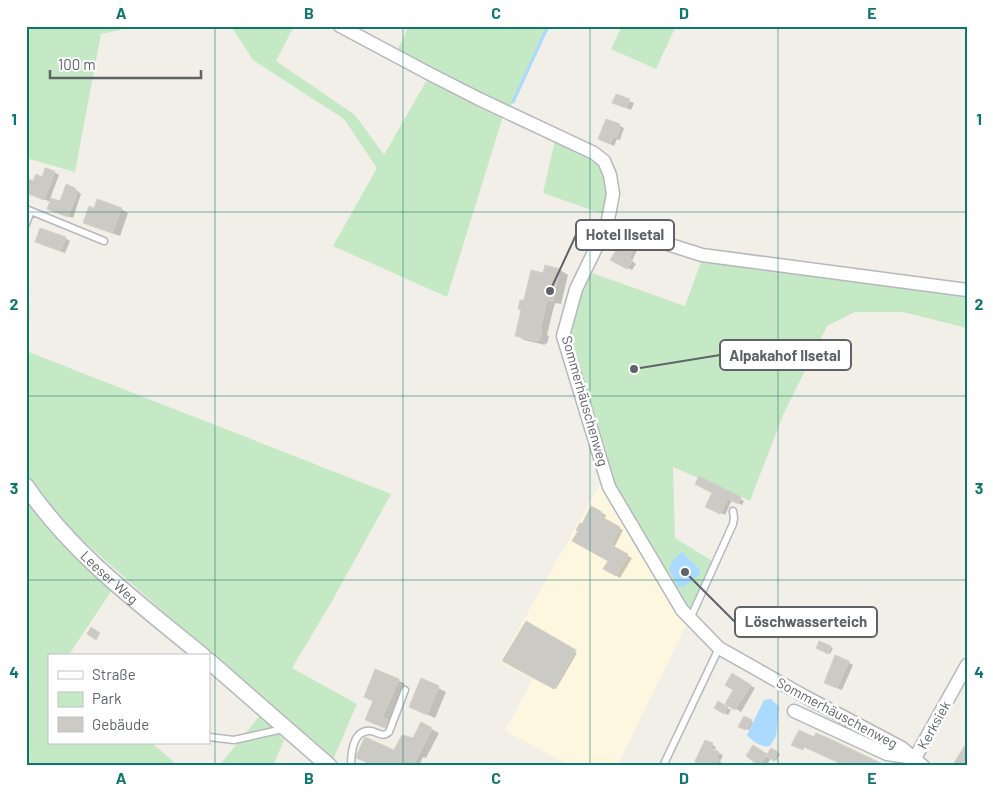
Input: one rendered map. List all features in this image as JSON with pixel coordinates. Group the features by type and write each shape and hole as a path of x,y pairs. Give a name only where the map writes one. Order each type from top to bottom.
{"street":[{"name":"Sommerhäuschenweg","path":"340,26 479,99 594,153 604,161 610,175 613,194 607,225 576,290 563,336 609,488 682,610 719,648 902,748 919,762"},
{"path":"607,225 702,255 967,290"},
{"name":"Leeser Weg","path":"26,486 56,526 99,570 201,654"},
{"path":"210,662 329,766"},
{"name":"Kerksiek","path":"919,762 967,665"},
{"path":"794,711 887,754 919,762"}],"lane":[{"path":"26,224 29,210 104,240"},
{"path":"690,618 733,524 732,511"},
{"path":"663,766 719,648"},
{"path":"351,766 351,754 356,738 366,731 373,731 381,735 389,732 405,690"},
{"path":"210,737 234,740 287,728"}],"shaded area":[{"path":"600,484 686,625 617,766 571,766 505,731 533,679 500,662"}],"green space":[{"path":"26,26 138,26 101,34 75,172 26,158"},
{"path":"231,26 294,26 276,61 355,115 384,155 428,78 504,113 447,297 333,246 377,168 344,119 253,60"},
{"path":"409,26 549,26 509,110 397,51"},
{"path":"622,26 676,26 656,69 611,49"},
{"path":"555,140 593,156 603,166 609,193 606,215 543,193"},
{"path":"702,259 808,276 967,294 967,328 903,312 855,312 827,326 783,415 750,501 673,467 675,538 717,564 697,612 683,606 615,485 605,447 567,337 573,312 589,272 685,306"},
{"path":"26,351 391,494 331,603 292,668 357,704 332,762 63,523 26,474"},
{"path":"26,496 112,590 69,654 48,654 48,744 153,744 178,766 26,766"},
{"path":"261,714 284,740 273,766 219,766"}],"water":[{"path":"682,552 700,570 700,574 684,587 678,587 669,569 673,560"},
{"path":"771,699 779,707 776,736 770,746 764,746 754,742 747,735 764,700"}],"building":[{"path":"616,94 630,99 626,108 612,103"},
{"path":"606,119 620,124 616,138 613,137 610,144 598,139"},
{"path":"45,168 55,171 44,200 26,193 26,178 33,181 36,174 42,177"},
{"path":"66,184 78,191 68,217 47,209 51,198 60,201"},
{"path":"97,199 122,208 112,233 83,223 89,206 94,208"},
{"path":"40,228 66,237 60,251 35,242"},
{"path":"623,239 636,243 629,258 633,260 627,269 610,260"},
{"path":"545,265 560,269 553,301 547,301 539,340 515,336 521,310 518,309 520,300 524,300 531,270 543,273"},
{"path":"699,476 741,497 738,504 728,499 720,514 705,507 712,493 695,484"},
{"path":"591,506 602,512 600,516 620,527 611,545 628,554 616,576 603,569 608,561 572,541 578,531 576,530 580,523 582,524"},
{"path":"526,621 576,650 554,689 502,661"},
{"path":"91,627 100,633 96,640 87,634"},
{"path":"819,641 831,646 828,654 816,648"},
{"path":"835,655 849,661 837,688 824,683"},
{"path":"375,669 399,679 382,718 388,720 385,728 365,720 373,701 364,697"},
{"path":"732,673 751,685 735,710 725,704 733,690 725,685"},
{"path":"421,678 439,686 427,715 409,707"},
{"path":"718,701 728,707 724,714 714,708"},
{"path":"744,716 752,720 746,730 738,727"},
{"path":"421,722 432,728 413,766 367,766 368,763 356,758 365,737 394,750 402,735 413,738"},
{"path":"799,730 814,737 816,733 887,766 837,766 839,763 804,747 803,750 791,745"},
{"path":"705,740 713,743 711,748 719,752 716,758 719,760 716,766 697,766 695,761"},
{"path":"967,742 967,766 952,766"},
{"path":"753,745 767,754 759,766 746,756"},
{"path":"771,748 778,752 774,761 766,756"}],"waterway":[{"path":"513,102 548,26"}],"place":[{"name":"Hotel Ilsetal","path":"550,291"},
{"name":"Alpakahof Ilsetal","path":"634,369"},
{"name":"Löschwasserteich","path":"685,572"}]}
